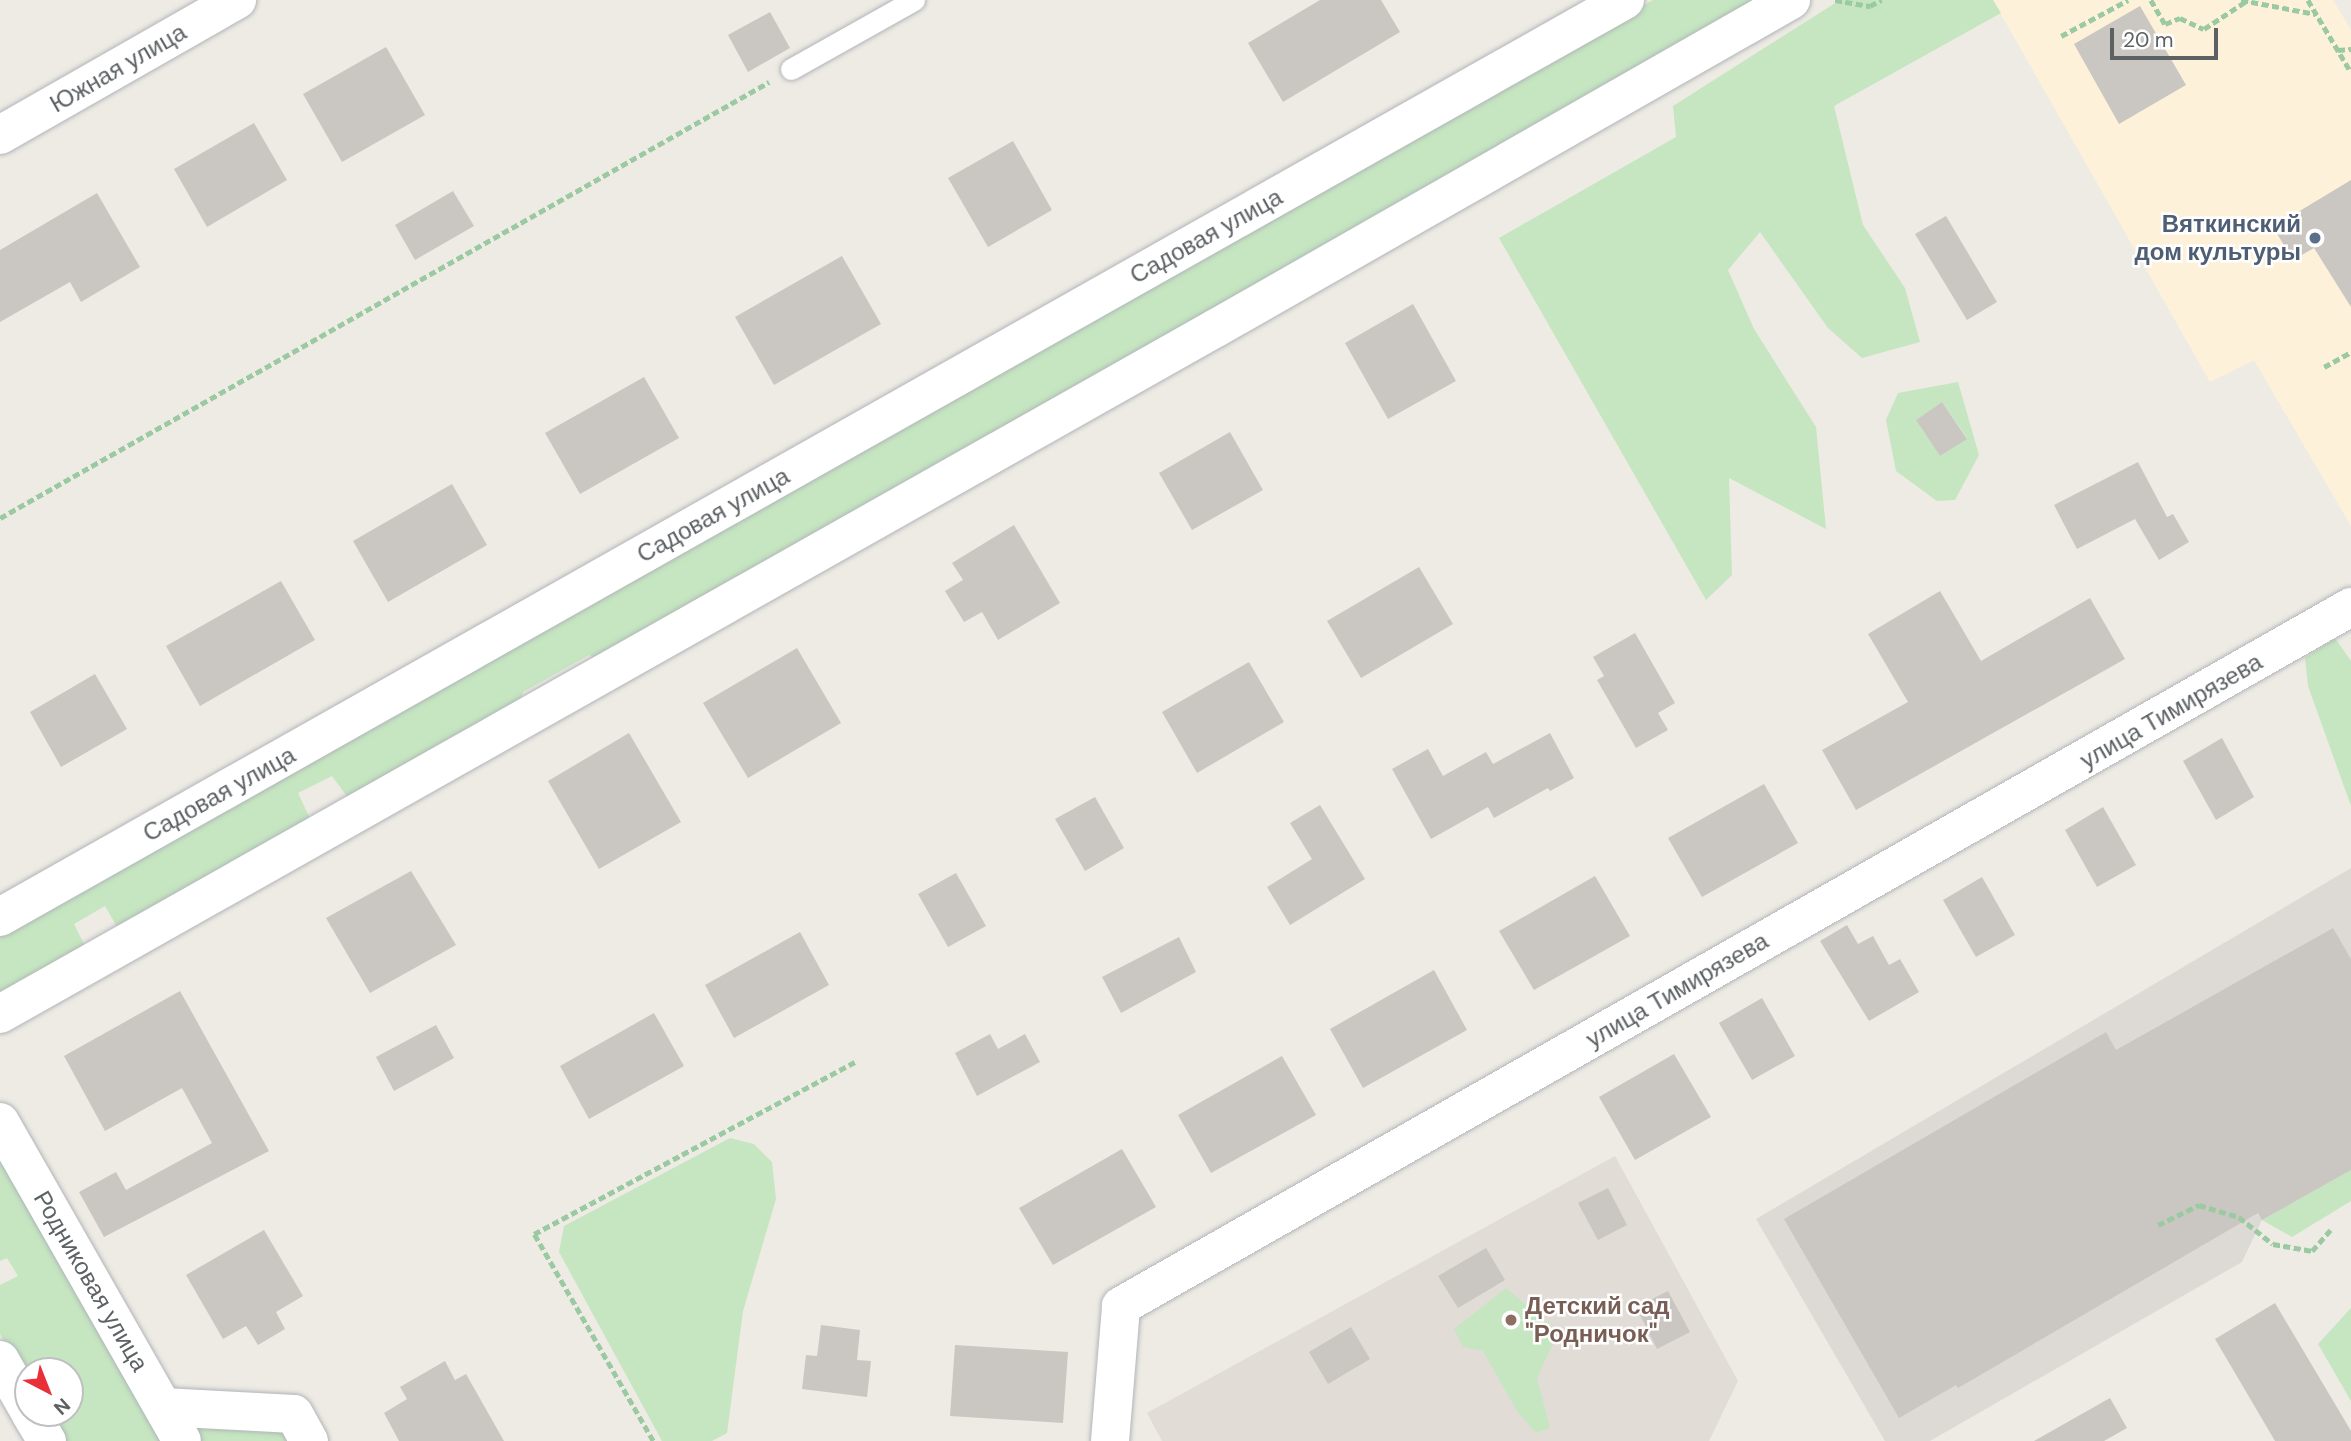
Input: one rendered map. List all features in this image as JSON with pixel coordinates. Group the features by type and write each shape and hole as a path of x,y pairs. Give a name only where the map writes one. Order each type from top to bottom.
{"street":[{"name":"Южная улица","path":"0,135 237,0"},
{"name":"Садовая улица","path":"0,917 1625,0"},
{"path":"0,1014 1264,301 1791,0"},
{"name":"улица Тимирязева","path":"1110,1441 1121,1306 2351,607"},
{"name":"Родниковая улица","path":"0,1122 182,1441"},
{"path":"0,1360 14,1385"},
{"path":"163,1407 294,1414 309,1441"}],"lane":[{"path":"791,69 914,0"}],"path":[{"path":"1835,0 1870,6 1881,0"},
{"path":"2061,36 2128,0"},
{"path":"2151,0 2165,24 2180,18 2204,29 2247,0"},
{"path":"2241,0 2317,14"},
{"path":"2308,0 2351,72"},
{"path":"2338,50 2351,49"},
{"path":"0,518 791,69"},
{"path":"2324,367 2351,352"},
{"path":"653,1441 534,1234 857,1061"},
{"path":"2158,1225 2199,1205 2239,1217 2273,1244 2312,1251 2330,1230"}],"shaded area":[{"path":"1993,0 2333,0 2351,30 2351,526 2254,360 2210,382"},
{"path":"2351,868 2351,1170 2262,1220 2242,1262 1930,1441 1885,1441 1756,1219"},
{"name":"Детский сад \"Родничок\"","path":"1615,1156 1738,1381 1709,1441 1162,1441 1147,1413"}],"green space":[{"path":"1653,0 1773,0 606,662 589,655 523,692 517,709 351,802 332,776 298,793 311,821 120,932 105,906 74,924 87,950 0,1001 0,937"},
{"path":"1840,0 1993,0 2001,13 1834,106 1863,225 1905,288 1920,342 1862,358 1828,328 1760,232 1728,270 1754,329 1816,427 1826,529 1729,478 1732,575 1706,600 1499,238 1676,137 1673,106"},
{"path":"1958,382 1979,455 1955,500 1937,501 1896,471 1886,420 1898,393","holes":["1942,402 1967,438 1940,456 1916,420"]},
{"path":"2335,638 2351,661 2351,806 2308,686 2305,658"},
{"path":"730,1138 754,1144 772,1162 776,1199 743,1311 727,1433 712,1441 662,1441 559,1252 564,1226"},
{"path":"0,1153 166,1441 61,1441 53,1427 84,1427 84,1357 14,1358 0,1334 0,1285 18,1276 7,1258 0,1261"},
{"path":"2351,1170 2351,1201 2292,1237 2262,1220"},
{"path":"1506,1288 1558,1332 1537,1378 1550,1428 1536,1433 1517,1411 1483,1351 1463,1347 1454,1329"},
{"path":"2351,1308 2351,1401 2318,1344"},
{"path":"209,1419 255,1422 286,1434 289,1441 196,1441 196,1433"}],"building":[{"path":"1320,0 1381,0 1400,32 1283,102 1248,43"},
{"path":"2140,6 2186,85 2119,124 2074,44"},
{"path":"770,12 790,48 748,72 728,35"},
{"path":"386,47 425,115 342,162 303,94"},
{"path":"254,123 287,180 207,227 174,169"},
{"path":"1013,141 1052,210 988,247 948,178"},
{"name":"Вяткинский дом культуры","path":"2351,180 2351,307 2314,248 2293,260 2273,227"},
{"path":"453,191 474,226 415,260 395,225"},
{"path":"97,193 140,267 81,302 70,282 0,322 0,250"},
{"path":"1946,216 1997,302 1967,320 1915,234"},
{"path":"842,256 881,324 774,385 735,317"},
{"path":"1413,304 1456,381 1388,419 1345,343"},
{"path":"644,377 679,438 580,494 545,433"},
{"path":"1942,402 1967,439 1940,456 1916,420"},
{"path":"1230,432 1263,490 1192,530 1159,473"},
{"path":"2138,462 2167,517 2173,514 2189,542 2159,560 2135,519 2077,549 2054,505"},
{"path":"452,484 487,545 388,602 353,541"},
{"path":"1014,525 1060,603 998,640 982,612 964,622 945,591 963,580 952,563"},
{"path":"1419,567 1453,624 1361,678 1327,621"},
{"path":"281,581 315,640 200,706 166,646"},
{"path":"1940,591 1981,661 2090,598 2125,659 1856,810 1822,750 1908,702 1868,634"},
{"path":"1635,633 1675,703 1658,713 1668,730 1636,748 1597,680 1604,676 1593,657"},
{"path":"797,648 841,723 748,778 703,703"},
{"path":"1249,662 1284,722 1197,773 1162,712"},
{"path":"95,674 127,729 61,767 30,712"},
{"path":"629,733 681,822 599,869 548,781"},
{"path":"1550,733 1574,778 1550,791 1548,788 1494,818 1488,807 1431,839 1392,769 1428,749 1443,776 1486,752 1493,764"},
{"path":"2222,738 2254,797 2216,820 2183,761"},
{"path":"1764,784 1798,843 1702,897 1668,838"},
{"path":"1095,797 1124,848 1085,871 1055,819"},
{"path":"1320,805 1365,879 1290,925 1267,887 1312,859 1290,823"},
{"path":"2103,807 2136,865 2097,887 2065,830"},
{"path":"411,871 456,945 370,993 326,918"},
{"path":"956,873 986,926 948,947 918,894"},
{"path":"1595,876 1630,936 1534,990 1499,931"},
{"path":"1982,877 2015,935 1976,957 1943,900"},
{"path":"1847,925 1858,944 1873,936 1889,965 1900,959 1919,992 1869,1021 1820,941"},
{"path":"2333,928 2351,959 2351,1170 2262,1220 2258,1213 1958,1388 1956,1385 1899,1418 1784,1219 2106,1032 2116,1050"},
{"path":"800,932 829,985 734,1038 705,985"},
{"path":"1179,937 1196,972 1121,1013 1102,977"},
{"path":"1434,970 1467,1030 1363,1088 1330,1029"},
{"path":"180,991 269,1151 104,1237 79,1192 116,1172 126,1190 212,1143 182,1088 105,1131 64,1056"},
{"path":"1762,998 1795,1056 1752,1080 1719,1023"},
{"path":"654,1013 684,1066 589,1119 560,1066"},
{"path":"436,1025 454,1058 394,1091 376,1057"},
{"path":"990,1034 998,1049 1025,1034 1040,1062 977,1096 955,1053"},
{"path":"1674,1054 1711,1117 1635,1160 1599,1097"},
{"path":"1282,1056 1316,1115 1211,1173 1178,1115"},
{"path":"1122,1149 1156,1207 1053,1265 1019,1208"},
{"path":"1608,1188 1627,1225 1598,1240 1578,1203"},
{"path":"264,1230 303,1296 276,1312 285,1329 258,1345 246,1326 223,1339 186,1275"},
{"path":"1486,1248 1505,1280 1458,1308 1438,1276"},
{"path":"1668,1291 1690,1332 1657,1349 1636,1307"},
{"path":"2275,1303 2351,1431 2351,1441 2275,1441 2215,1339"},
{"path":"821,1325 860,1330 857,1360 871,1361 867,1397 802,1389 806,1355 817,1356"},
{"path":"1351,1327 1370,1359 1328,1384 1309,1352"},
{"path":"955,1345 1068,1352 1063,1423 950,1416"},
{"path":"445,1361 455,1380 466,1374 504,1441 399,1441 384,1413 407,1399 400,1387"},
{"path":"2110,1398 2127,1428 2104,1441 2034,1441"}],"place":[{"name":"Вяткинский дом культуры","path":"2315,238"},
{"name":"Детский сад \"Родничок\"","path":"1511,1320"}]}
